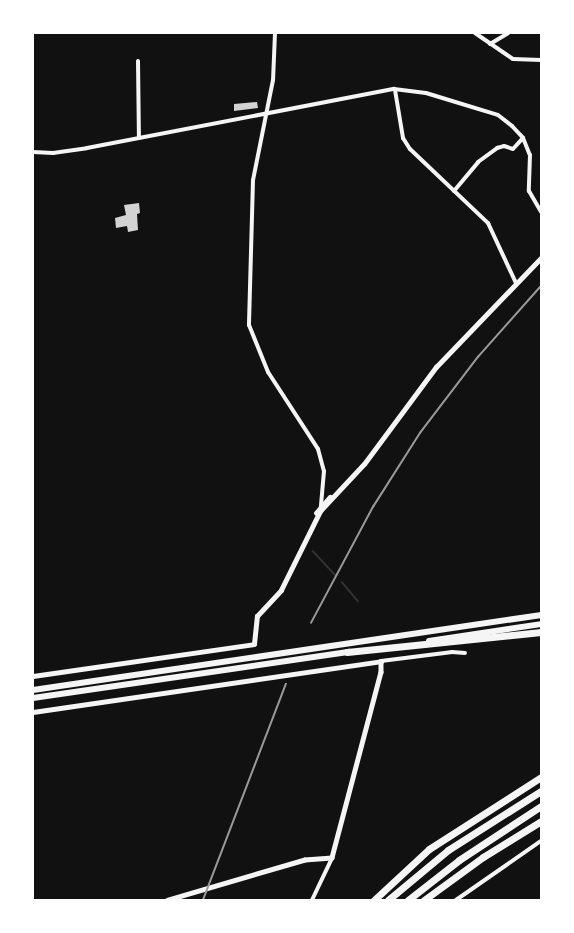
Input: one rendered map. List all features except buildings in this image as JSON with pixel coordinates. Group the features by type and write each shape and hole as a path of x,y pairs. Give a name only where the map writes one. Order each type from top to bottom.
{"highway":[{"path":"33,690 541,614"},
{"path":"33,698 541,624"},
{"path":"346,652 541,632"},
{"path":"374,900 429,849 541,777"},
{"path":"388,900 448,850 541,791"},
{"path":"408,900 459,860 541,806"},
{"path":"424,900 483,857 541,822"}],"street":[{"path":"275,33 273,80 253,180 249,325 268,372 318,449 324,471 320,511"},
{"path":"475,33 513,59 541,60"},
{"path":"490,44 508,33"},
{"path":"138,61 139,138"},
{"path":"394,89 403,138 410,149 488,223 516,282"},
{"path":"33,152 53,153 139,138 394,89 426,93 498,115 524,138 530,155 529,191 541,212"},
{"path":"454,191 478,162 497,148 504,146 513,149 524,138"},
{"path":"249,646 253,642 253,623 256,613 277,592 321,504 358,468 429,373 541,256"},
{"path":"33,676 249,646 256,641 257,616 281,590 320,511 364,464 436,368 516,282"},
{"path":"33,712 381,661 443,653 465,653"},
{"path":"312,900 332,858 381,672 381,661"},
{"path":"456,900 541,840"},
{"path":"168,900 305,860 332,858"}],"waterway":[{"path":"313,551 336,576"},
{"path":"342,582 358,601"}],"railway":[{"path":"311,623 373,507 420,433 478,357 541,286"},
{"path":"203,900 286,684"}]}
